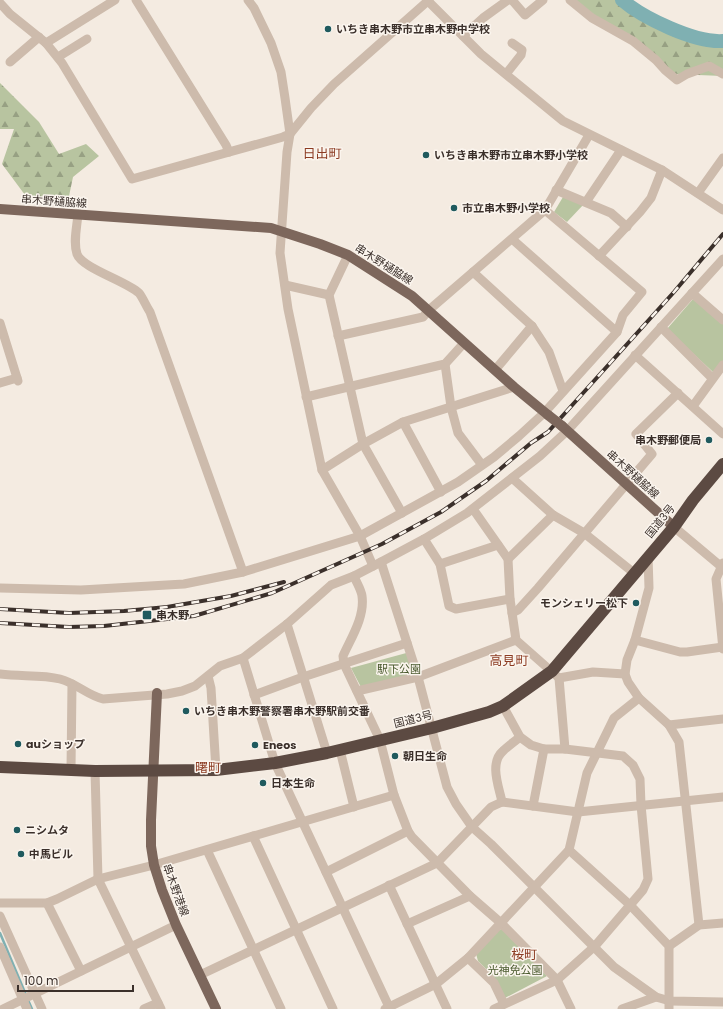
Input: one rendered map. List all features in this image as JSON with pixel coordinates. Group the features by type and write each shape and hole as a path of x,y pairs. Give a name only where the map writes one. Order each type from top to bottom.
{"highway":[{"name":"国道3号","path":"0,768 95,772 216,770 274,763 327,753 432,728 489,712 504,706 556,675 634,573 674,526 692,500 723,464"}],"main road":[{"name":"串木野樋脇線","path":"0,209 271,228 348,255 412,296 429,310 514,387 674,526"},
{"name":"串木野港線","path":"157,693 151,820 151,846 154,865 176,925 216,1009"}],"street":[{"path":"10,62 43,40 115,0"},
{"path":"136,0 229,152"},
{"path":"248,0 254,8 271,43 284,92 290,134 287,152 280,253 288,309 322,470 377,564 407,643 418,677 447,787 456,804 472,827 595,946 614,967 656,997 670,1005 723,1002"},
{"path":"463,36 483,18 508,0"},
{"path":"512,0 525,15 543,0"},
{"path":"570,0 592,18 633,41 677,80 686,74 709,66 723,74"},
{"path":"0,3 10,14 43,40 58,57 132,179 290,134 311,108 334,84 429,1 482,54 563,120 589,135 662,170 723,209"},
{"path":"58,57 87,39"},
{"path":"506,74 521,55 522,50 512,43"},
{"path":"338,336 424,317 429,310 545,210 589,135"},
{"path":"586,202 621,150"},
{"path":"698,193 723,158"},
{"path":"599,256 651,198 662,170"},
{"path":"556,190 611,213 627,226"},
{"path":"0,588 81,590 154,586 184,584 243,572 360,536 441,492 482,465 546,414 563,391 617,332 623,315 642,292 545,210"},
{"path":"78,214 75,246 78,256 84,263 121,282 139,294 150,312 243,572"},
{"path":"512,239 617,332"},
{"path":"348,255 329,295 363,444 402,513"},
{"path":"0,674 61,679 103,699 157,693 167,694 195,686 220,666 243,658 287,624 331,585 354,576 424,539 473,509 540,456 723,259"},
{"path":"473,272 532,326 549,352 563,391"},
{"path":"285,286 329,295"},
{"path":"692,293 723,320"},
{"path":"0,323 3,345 17,379 0,383"},
{"path":"495,370 532,326"},
{"path":"661,327 712,378"},
{"path":"306,397 445,364 464,342"},
{"path":"635,355 723,434"},
{"path":"445,364 451,407 458,433 482,465"},
{"path":"693,406 712,378 723,365"},
{"path":"322,470 363,444 403,422 514,387"},
{"path":"512,613 518,610 538,588 652,454 636,434 678,393"},
{"path":"403,422 441,492"},
{"path":"512,478 553,515 584,533 634,573"},
{"path":"473,509 508,560 510,599 516,640 556,675 565,749"},
{"path":"508,560 553,515"},
{"path":"635,640 680,652 723,648 716,578 722,566 674,526"},
{"path":"424,539 440,564 449,606 456,609 510,599"},
{"path":"440,564 498,545"},
{"path":"648,556 649,588 635,640 627,660 625,674 628,682 639,698 669,725 679,742 699,925"},
{"path":"354,576 362,595 363,608 361,616 343,656 344,664 380,740 394,795 408,831 437,863 557,980 571,1009"},
{"path":"287,624 327,753"},
{"path":"357,691 418,677 516,640"},
{"path":"254,695 303,677 407,643"},
{"path":"243,658 274,763 343,907 388,1008 436,984 468,958 569,850 587,773 596,753 614,718 639,698"},
{"path":"556,675 593,672 625,674"},
{"path":"208,676 211,688 216,770"},
{"path":"71,770 72,684"},
{"path":"494,1009 557,980 595,946 643,890 648,879 640,805 640,778 634,765 623,756 565,749 544,749 531,745 520,737 504,706"},
{"path":"669,725 723,719"},
{"path":"502,802 496,778 495,765 501,752 520,737"},
{"path":"533,806 544,749"},
{"path":"340,750 354,806"},
{"path":"95,772 98,879 159,1006 144,1009"},
{"path":"0,903 47,903 57,900 98,879 154,865 394,795"},
{"path":"200,975 437,863 491,807 502,802 578,812 723,797"},
{"path":"326,872 408,831"},
{"path":"253,836 333,1009"},
{"path":"206,850 281,1009"},
{"path":"569,850 630,905 669,946 670,1005"},
{"path":"389,885 447,1009"},
{"path":"407,924 470,896"},
{"path":"47,903 81,971"},
{"path":"0,916 42,1009"},
{"path":"669,946 699,925 723,923"},
{"path":"3,1009 176,925"},
{"path":"0,947 27,1009"},
{"path":"468,958 494,983 504,1004"},
{"path":"622,1009 656,997"}],"green space":[{"path":"570,0 616,0 657,28 723,39 723,76 673,74"},
{"path":"0,83 39,122 59,154 86,144 99,156 73,177 68,201 25,195 2,164 14,129 0,129"},
{"path":"563,197 584,204 567,222 554,212"},
{"path":"693,299 723,324 723,361 714,373 667,329"},
{"name":"駅下公園","path":"410,652 418,671 408,680 363,691 351,668"},
{"name":"光神免公園","path":"502,929 547,976 503,999 494,977 478,961 475,950 498,930"}],"waterway":[{"path":"622,0 643,14 684,34 711,41 723,41"},
{"path":"0,933 26,995"},
{"path":"28,1000 32,1009"}],"railway":[{"path":"0,623 69,627 104,626 194,616 272,593 382,544 441,512 486,481 531,443 548,432 674,292 723,234"},
{"path":"0,609 69,613 124,611 167,607 231,596 284,582"}],"place":[{"name":"いちき串木野市立串木野中学校","path":"328,29"},
{"name":"いちき串木野市立串木野小学校","path":"426,155"},
{"name":"市立串木野小学校","path":"454,208"},
{"name":"串木野郵便局","path":"709,440"},
{"name":"モンシェリー松下","path":"636,603"},
{"name":"串木野","path":"147,615"},
{"name":"いちき串木野警察署串木野駅前交番","path":"186,711"},
{"name":"auショップ","path":"18,744"},
{"name":"Eneos","path":"255,745"},
{"name":"朝日生命","path":"395,756"},
{"name":"日本生命","path":"263,783"},
{"name":"ニシムタ","path":"17,830"},
{"name":"中馬ビル","path":"21,854"}],"district":[{"name":"日出町","path":"322,153"},
{"name":"高見町","path":"509,660"},
{"name":"曙町","path":"208,767"},
{"name":"桜町","path":"524,954"}]}
